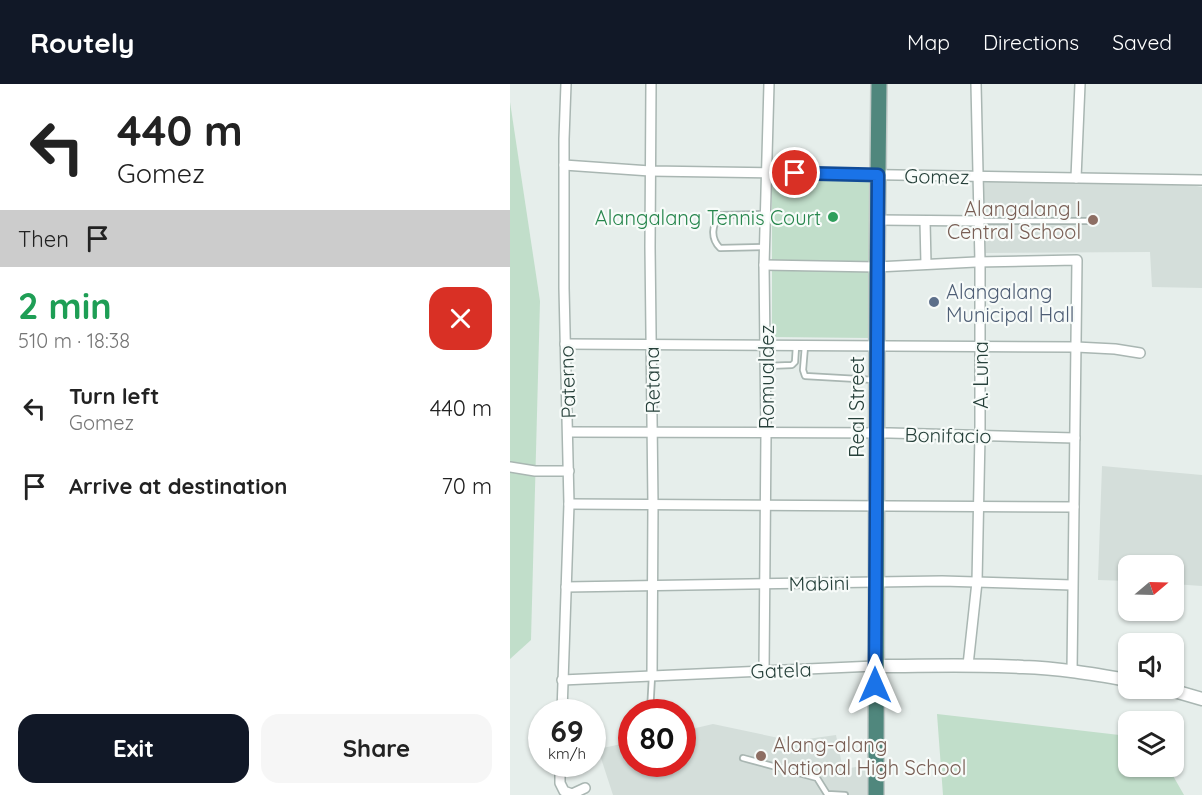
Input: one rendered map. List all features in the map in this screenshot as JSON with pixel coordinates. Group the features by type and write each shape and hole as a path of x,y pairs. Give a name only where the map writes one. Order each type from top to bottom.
{"highway":[{"name":"Real Street","path":"876,795 879,84"}],"street":[{"name":"Paterno","path":"562,699 569,504 565,344 566,84"},
{"name":"Retana","path":"651,84 652,676"},
{"name":"Romualdez","path":"764,670 766,346 764,265 769,84"},
{"name":"A. Luna","path":"968,665 976,582 980,435 980,262 976,84"},
{"path":"1076,178 1080,84"},
{"name":"Gomez","path":"564,165 650,171 1202,180"},
{"path":"878,220 978,221"},
{"path":"925,221 926,264"},
{"path":"764,265 877,267 1077,260 1072,671"},
{"path":"565,344 1076,347 1140,353"},
{"name":"Bonifacio","path":"568,432 980,435 1075,438"},
{"path":"510,467 535,471 569,471"},
{"path":"569,504 1074,507"},
{"name":"Mabini","path":"566,587 876,582 1072,585"},
{"name":"Gatela","path":"562,680 764,670 968,665 1072,671 1118,678"},
{"path":"1184,694 1202,699"},
{"path":"560,777 564,791 572,794 585,788"}],"lane":[{"path":"765,214 720,215 715,221 713,233 714,241 720,248 765,247"},
{"path":"978,221 1088,221"},
{"path":"766,366 792,365 800,346"},
{"path":"800,346 803,370 810,377 878,380"},
{"path":"651,699 652,676"},
{"path":"743,758 817,778 827,794 845,795"}],"shaded area":[{"name":"Alangalang I Central School","path":"984,181 1174,182 1202,187 1202,288 1152,287 1150,252 984,253"},
{"path":"1102,466 1202,475 1202,586 1184,585 1184,555 1118,555 1118,581 1098,580"},
{"name":"Alang-alang National High School","path":"713,724 793,741 836,735 843,769 869,765 869,795 613,795 606,774 606,747 618,745 618,777 696,777 696,728"}],"green space":[{"path":"510,102 540,301 531,640 510,659"},
{"path":"772,175 869,180 870,338 772,337"},
{"path":"937,714 1118,735 1118,777 1174,777 1184,795 943,795"}],"place":[{"name":"Alangalang Tennis Court","path":"833,217"},
{"name":"Alangalang I Central School","path":"1093,220"},
{"name":"Alangalang Municipal Hall","path":"934,302"},
{"name":"Alang-alang National High School","path":"761,756"}],"route":[{"path":"795,173 878,175 875,685"}]}
